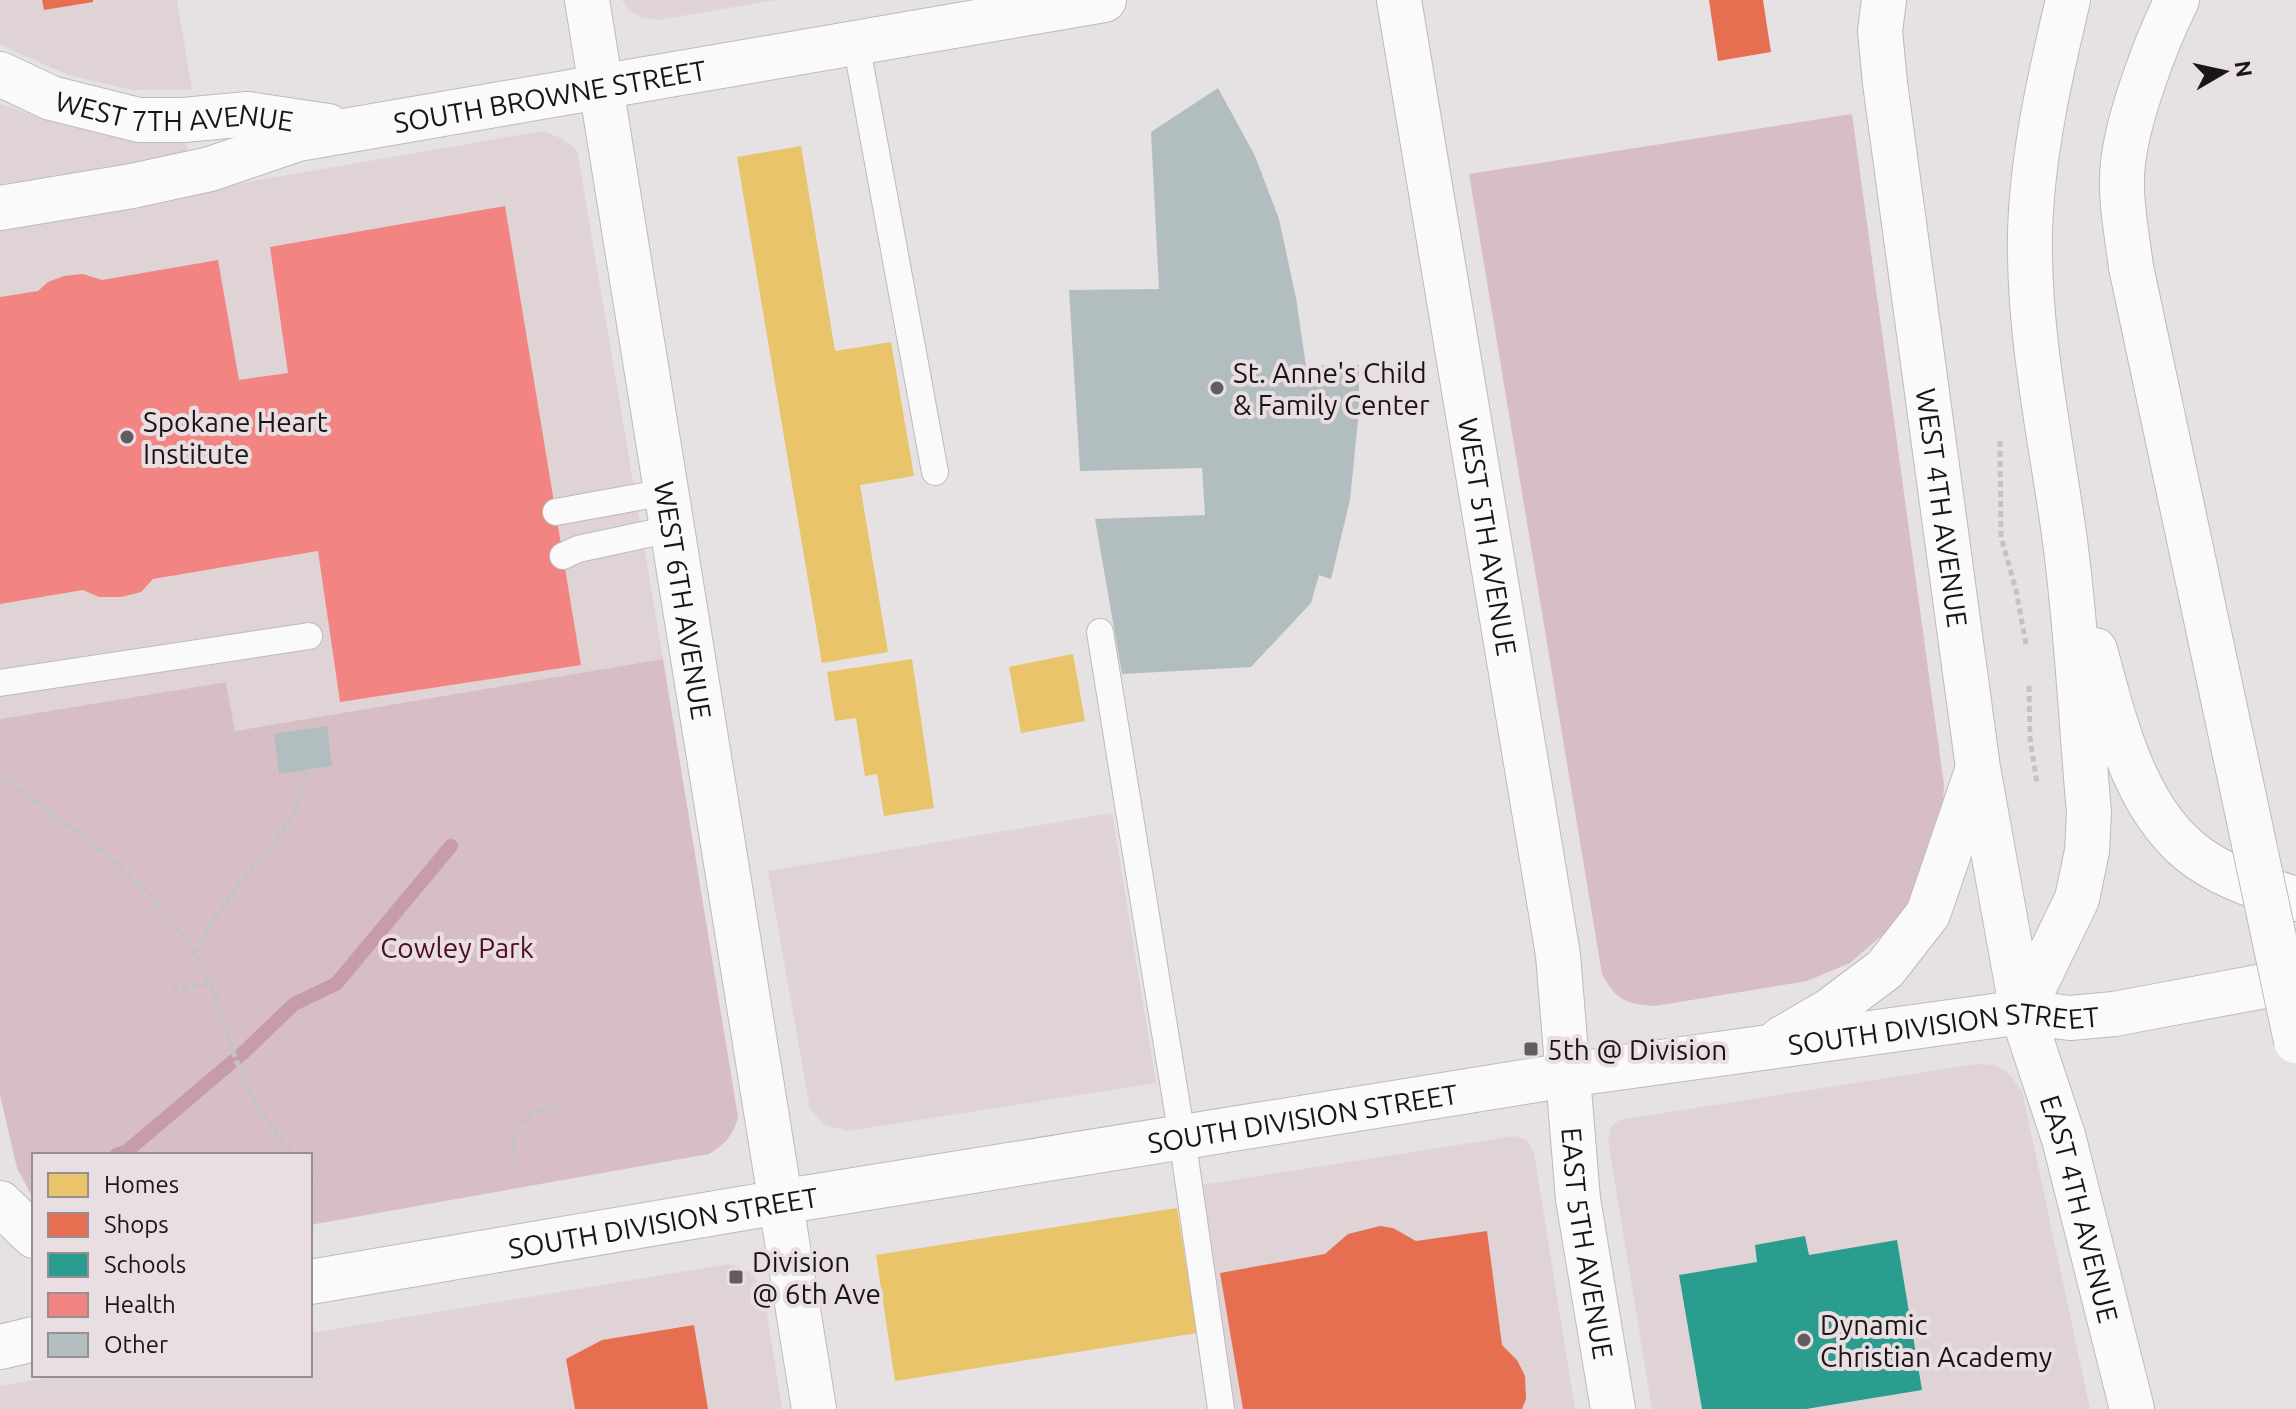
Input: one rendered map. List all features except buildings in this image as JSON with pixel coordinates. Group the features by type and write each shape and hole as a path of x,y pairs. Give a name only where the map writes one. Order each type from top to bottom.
{"main road":[{"name":"WEST 6TH AVENUE","path":"587,0 814,1409"},
{"name":"SOUTH BROWNE STREET","path":"0,208 132,186 210,169 298,139 1104,0"},
{"name":"WEST 5TH AVENUE","path":"1399,0 1558,955 1567,1075"},
{"path":"1853,0 1873,122 1897,167"},
{"name":"WEST 4TH AVENUE","path":"1884,0 1880,31 1978,768 2022,1012"},
{"path":"1897,167 1905,115 1904,59 1917,0"},
{"path":"2022,1012 2077,899 2087,851 2089,813 2065,544 2032,311 2030,232 2037,153 2068,0"},
{"path":"2177,0 2149,71 2123,163 2123,205 2131,267 2296,1041"},
{"name":"WEST 7TH AVENUE","path":"0,74 51,98 139,120 183,120 248,114 354,129"},
{"path":"2065,544 2113,718 2148,800 2175,837 2200,859 2248,884 2296,899"},
{"path":"1766,1048 1829,1011 1885,969 1928,914 1978,768"},
{"name":"SOUTH DIVISION STREET","path":"312,1282 780,1202 1567,1075 2022,1012 2070,1018 2114,1014 2296,980"},
{"name":"EAST 4TH AVENUE","path":"2022,1012 2064,1139 2132,1409"},
{"name":"EAST 5TH AVENUE","path":"1567,1075 1578,1199 1613,1409"},
{"path":"0,1203 32,1234"},
{"path":"0,1347 32,1339"}],"lane":[{"path":"856,43 935,472"},
{"path":"556,512 668,511"},
{"path":"563,556 668,511"},
{"path":"1100,632 1182,1137 1221,1409"},
{"path":"0,683 309,636"}],"path":[{"path":"194,953 233,892 279,840 302,797 306,771"},
{"path":"0,777 95,845 155,897 211,983 250,1094 266,1121 293,1153"},
{"path":"172,989 211,983"},
{"path":"514,1172 511,1150 515,1133 527,1116 545,1107 565,1105"},
{"path":"312,1171 319,1178"}],"shaded area":[{"path":"0,0 177,0 192,90 132,90 68,75 3,46 0,44"},
{"path":"622,0 776,0 658,20 642,18 629,10"},
{"path":"0,104 106,135 186,142 195,191 543,131 561,138 577,150 663,659 235,731 226,682 0,719"},
{"path":"1112,813 1156,1083 848,1131 825,1125 810,1109 768,871"},
{"path":"1976,1064 1996,1065 2009,1074 2022,1091 2090,1409 1652,1409 1608,1141 1611,1127 1619,1120"},
{"path":"1515,1136 1527,1140 1534,1153 1575,1409 1212,1409 1176,1189"},
{"path":"729,1264 750,1272 763,1288 782,1409 0,1409 0,1386 52,1377 312,1377 312,1333"}],"green space":[{"path":"1852,114 1944,785 1941,833 1923,884 1895,924 1850,963 1807,981 1655,1006 1636,1004 1617,995 1602,974 1469,174"},
{"name":"Cowley Park","path":"663,659 738,1117 728,1139 709,1154 312,1225 312,1153 32,1153 32,1196 17,1168 0,1095 0,719 226,682 235,731"}],"waterway":[{"path":"122,1153 244,1052 294,1004 336,984 451,846"}],"place":[{"name":"St. Anne's Child & Family Center","path":"1217,388"},
{"name":"Spokane Heart Institute","path":"127,437"},
{"name":"5th @ Division","path":"1531,1049"},
{"name":"Division @ 6th Ave","path":"736,1277"},
{"name":"Dynamic Christian Academy","path":"1804,1340"}]}
